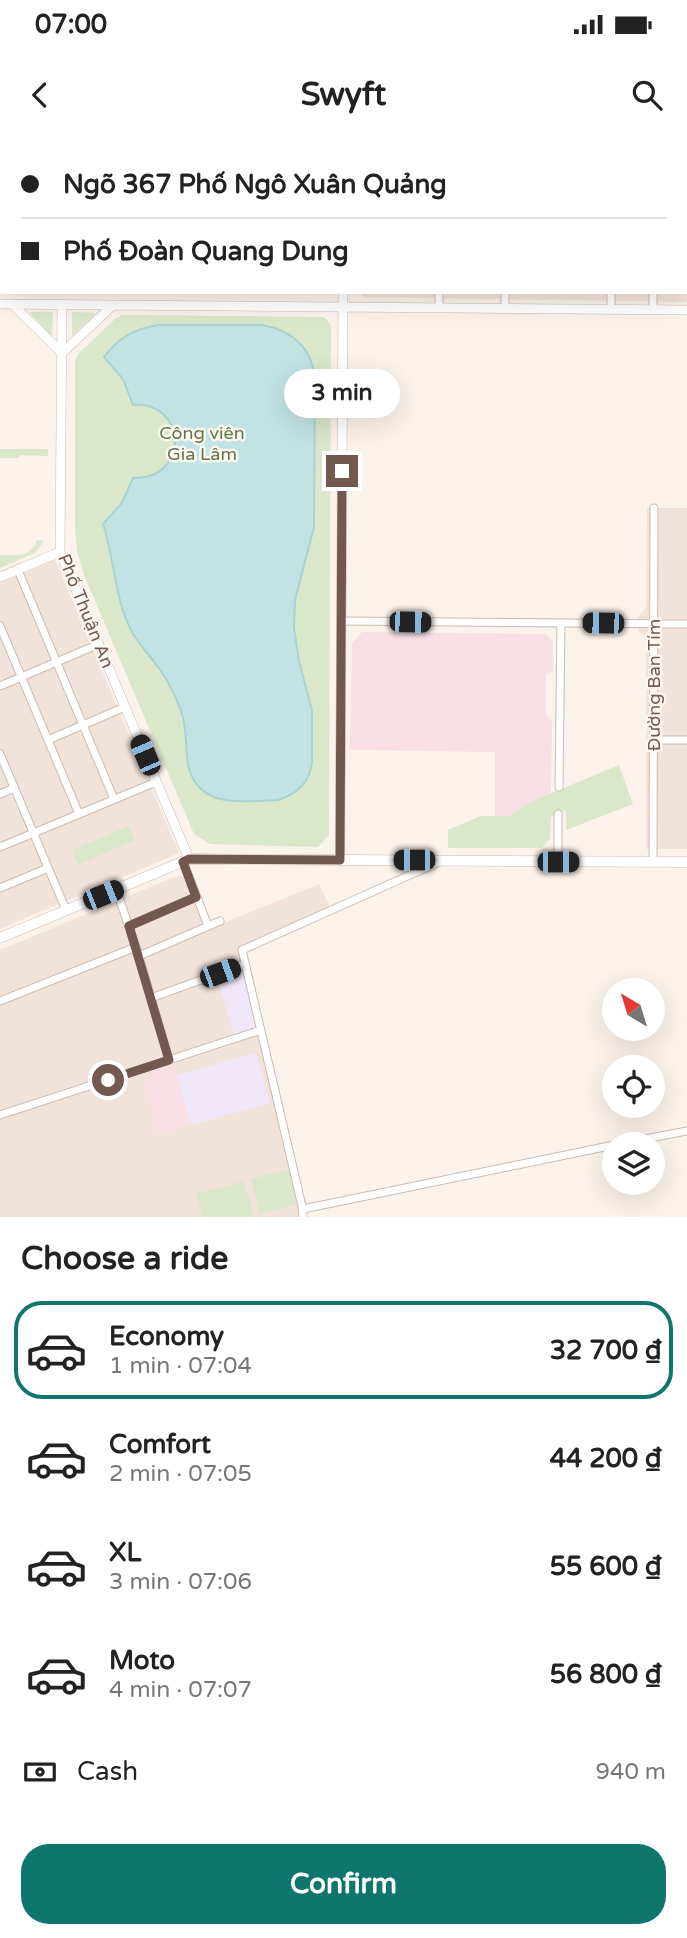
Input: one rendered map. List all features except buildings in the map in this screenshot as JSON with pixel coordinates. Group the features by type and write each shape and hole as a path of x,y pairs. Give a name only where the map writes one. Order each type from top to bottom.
{"main road":[{"path":"0,938 186,860 687,862"}],"street":[{"path":"340,860 343,294"},
{"path":"439,294 439,308"},
{"path":"505,294 505,308"},
{"path":"611,294 611,309"},
{"path":"653,294 653,309"},
{"path":"0,304 687,310"},
{"path":"12,304 62,353 113,305"},
{"name":"Phố Thuận An","path":"62,304 60,552 186,860"},
{"name":"Đường Ban Tím","path":"653,862 654,508"},
{"path":"0,577 60,552"},
{"path":"18,570 114,799"},
{"path":"341,621 687,624"},
{"path":"559,787 561,623"},
{"path":"1,630 79,814"},
{"path":"0,686 99,645"},
{"path":"48,740 125,707"},
{"path":"653,740 687,740"},
{"path":"0,754 66,910"},
{"path":"0,847 156,782"},
{"path":"0,794 14,788"},
{"path":"558,814 558,862"},
{"path":"186,860 196,897 208,926"},
{"path":"442,861 242,950 303,1213 602,1148"},
{"path":"0,888 48,868"},
{"path":"116,889 138,951 169,1060"},
{"path":"129,926 196,897"},
{"path":"0,1001 220,921"},
{"path":"151,998 245,964"},
{"path":"0,1115 261,1030"},
{"path":"665,1135 687,1131"}],"shaded area":[{"path":"361,294 687,294 687,302 364,297"},
{"path":"647,508 687,508 687,849 646,849 646,640 639,631 639,615 646,608"},
{"path":"55,559 179,853 0,929 0,582"},
{"path":"362,632 546,634 553,641 553,670 546,674 546,715 552,721 551,793 508,816 495,816 495,752 350,750 352,643"},
{"path":"179,875 187,879 209,929 319,884 331,909 239,951 301,1217 0,1217 0,950"},
{"path":"240,969 256,1029 234,1036 217,977"},
{"path":"256,1053 270,1103 191,1125 177,1075"},
{"path":"174,1064 191,1125 158,1134 143,1081 150,1079 148,1071"}],"green space":[{"path":"29,312 53,312 52,337"},
{"path":"72,312 75,312 96,313 72,336"},
{"name":"Công viên Gia Lâm","path":"122,315 324,317 331,325 329,835 318,847 210,844 194,834 84,575 77,551 75,528 75,361 78,354"},
{"path":"0,449 48,449 48,456 19,455 19,458 0,458"},
{"path":"37,540 44,541 35,553 0,568 0,555 27,553"},
{"path":"619,765 633,804 566,830 566,810 551,817 550,839 541,848 448,848 448,830 481,816 508,816 532,801"},
{"path":"129,826 135,840 78,865 72,850"},
{"path":"290,1169 298,1204 260,1214 251,1179"},
{"path":"244,1181 254,1217 202,1217 196,1194"}],"water":[{"name":"Công viên Gia Lâm","path":"158,325 263,325 274,328 299,343 310,358 313,368 314,527 295,600 294,628 299,661 312,711 312,762 309,776 301,786 278,800 238,801 218,798 209,795 194,781 190,773 184,723 178,703 161,671 132,632 118,592 103,524 122,503 133,478 152,475 165,466 173,454 175,440 172,427 164,415 151,407 133,405 123,379 104,357 127,335"}],"route":[{"path":"108,1080 169,1060 129,926 196,897 183,862 189,859 340,860 342,471"}]}
